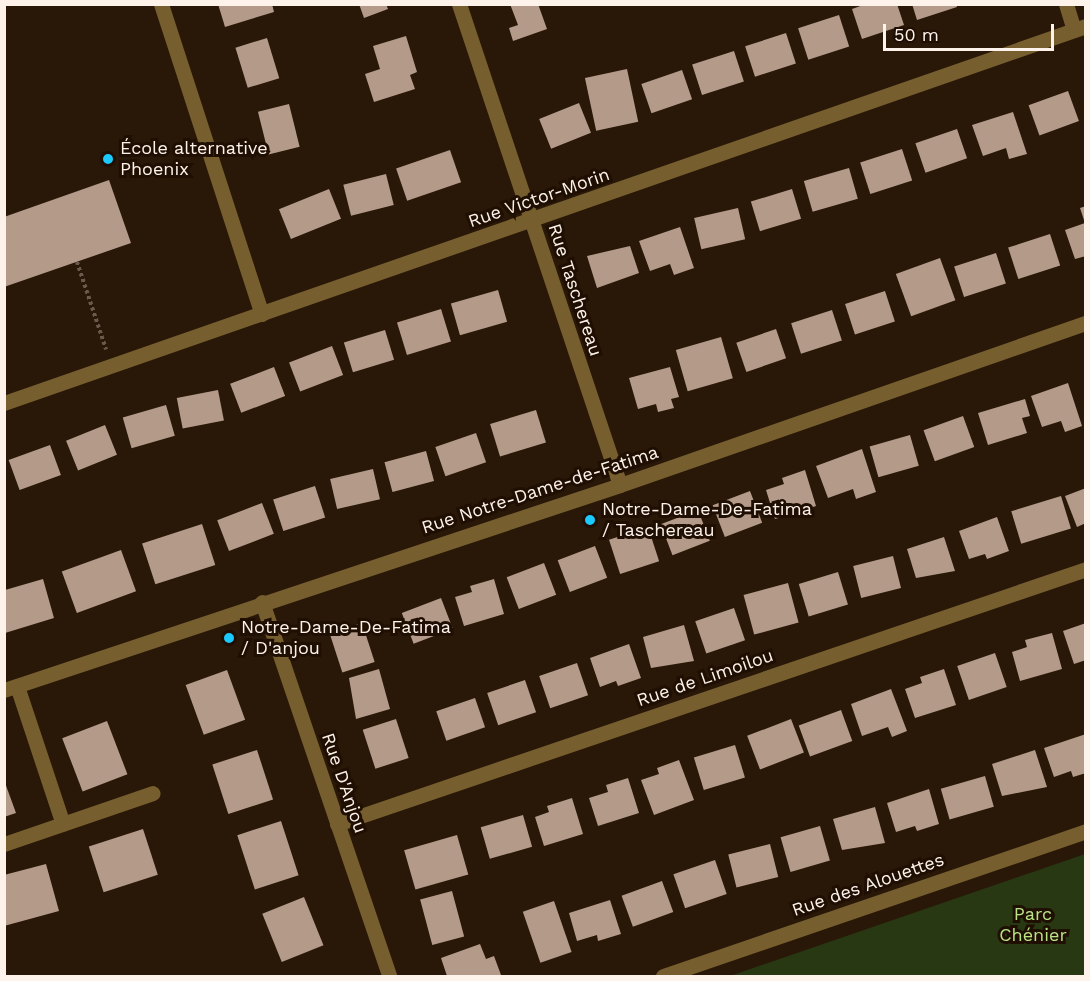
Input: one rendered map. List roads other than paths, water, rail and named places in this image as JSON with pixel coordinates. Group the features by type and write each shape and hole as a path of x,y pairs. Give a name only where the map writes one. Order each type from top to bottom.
{"street":[{"path":"160,4 262,314"},
{"name":"Rue Taschereau","path":"459,4 620,485"},
{"path":"1066,4 1080,28"},
{"name":"Rue Victor-Morin","path":"4,403 1080,28"},
{"name":"Rue Notre-Dame-de-Fatima","path":"11,688 262,602 620,485 1086,323"},
{"name":"Rue de Limoilou","path":"337,824 1086,569"},
{"name":"Rue D'Anjou","path":"262,602 389,976"},
{"path":"11,688 63,824"},
{"path":"4,844 153,793"},
{"name":"Rue des Alouettes","path":"663,976 680,974 1086,831"}],"place":[{"name":"École alternative Phoenix","path":"108,159"},
{"name":"Notre-Dame-De-Fatima / Taschereau","path":"590,520"},
{"name":"Notre-Dame-De-Fatima / D'anjou","path":"229,638"}],"park label":[{"name":"Parc Chénier","path":"1033,925"}]}
